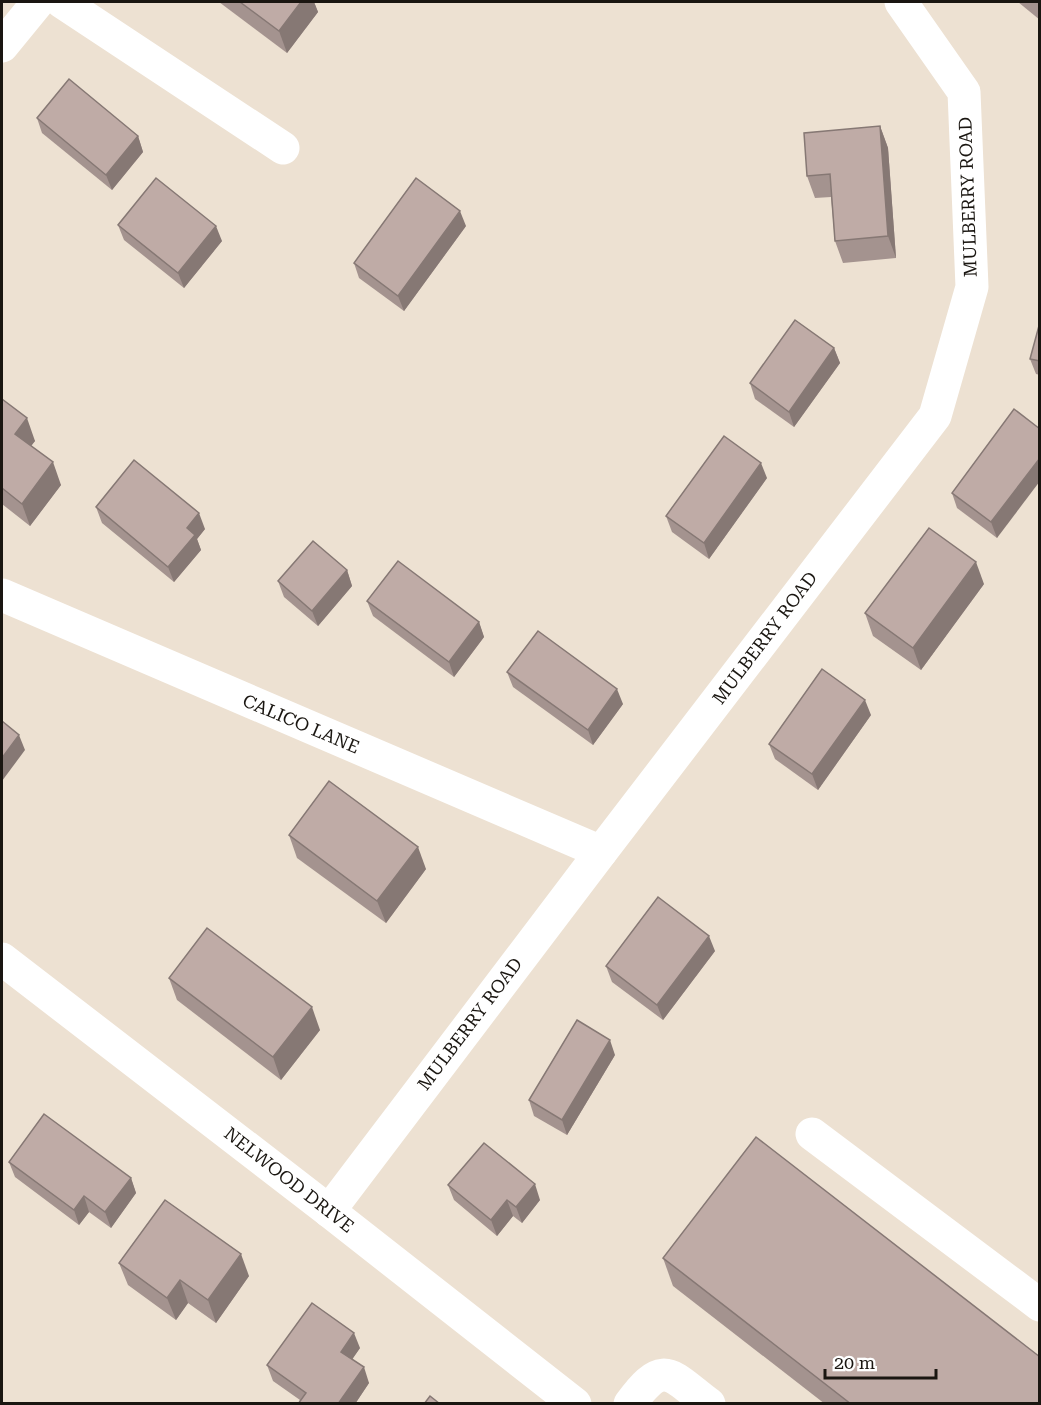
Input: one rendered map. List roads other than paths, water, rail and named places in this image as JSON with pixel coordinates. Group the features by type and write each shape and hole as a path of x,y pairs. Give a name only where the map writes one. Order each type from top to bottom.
{"street":[{"path":"2,45 38,2"},
{"path":"62,2 283,148"},
{"name":"MULBERRY ROAD","path":"329,1211 934,416 972,286 964,92 900,2"},
{"name":"CALICO LANE","path":"2,595 601,852"},
{"name":"NELWOOD DRIVE","path":"2,959 575,1404"},
{"path":"812,1134 1040,1305"},
{"path":"630,1404 650,1379 661,1374 670,1375 709,1404"}]}
